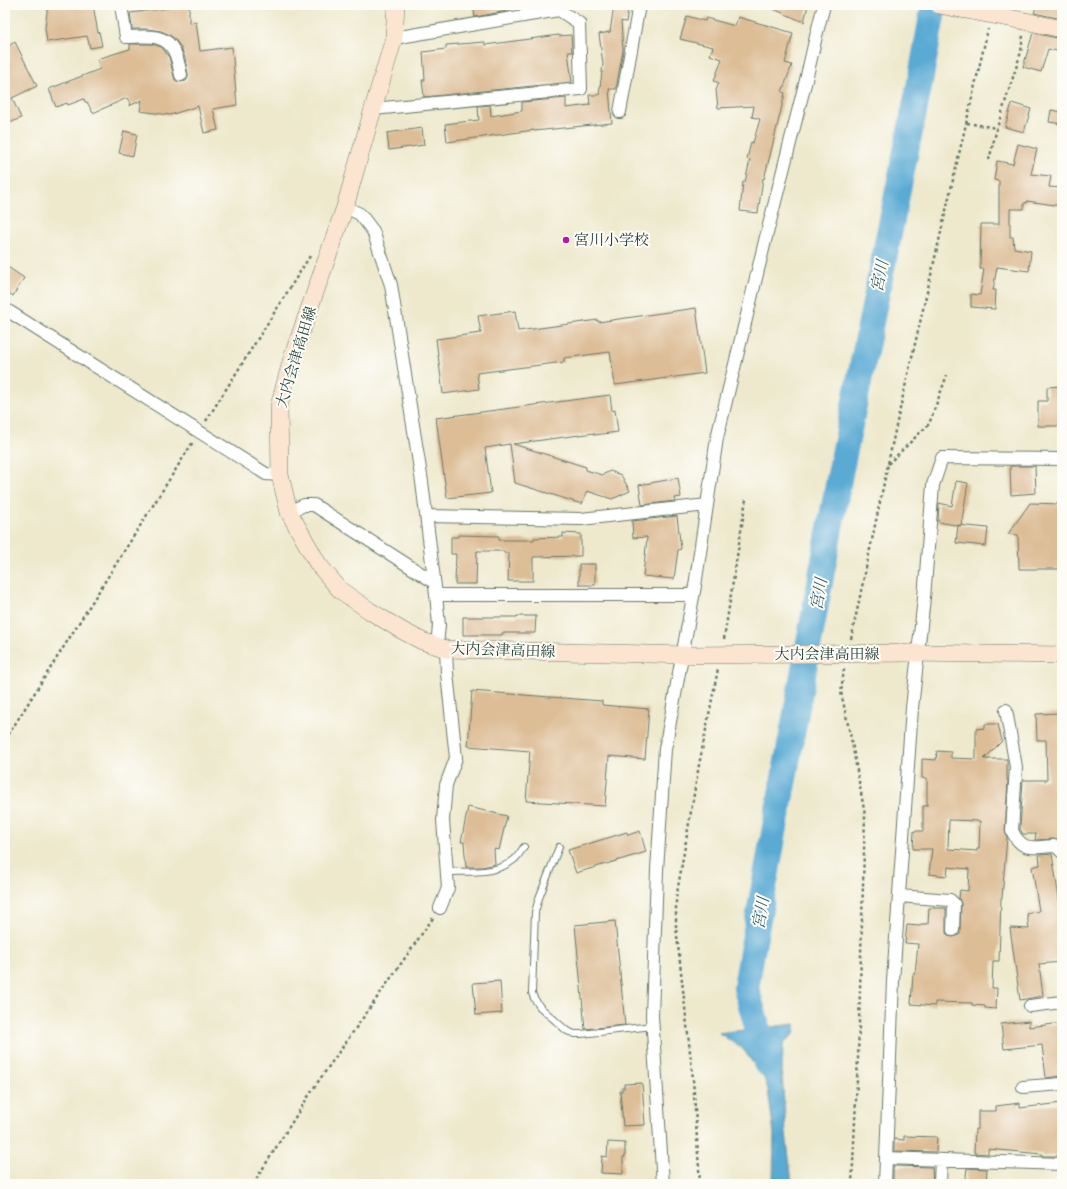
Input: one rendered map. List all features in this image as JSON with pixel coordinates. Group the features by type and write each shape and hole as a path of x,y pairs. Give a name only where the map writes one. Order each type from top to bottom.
{"main road":[{"name":"大内会津高田線","path":"396,5 394,38 345,207 292,358 279,406 280,475 289,512 318,564 340,590 401,630 422,641 441,647 686,655 913,653 1062,655"},
{"path":"939,5 1062,29"}],"street":[{"path":"120,5 126,37 156,37 165,40 175,52 181,75"},
{"path":"620,112 639,5"},
{"path":"663,1184 652,1016 657,870 664,749 686,655 693,595 718,438 765,240 824,5"},
{"path":"373,109 581,89 579,24 558,7 394,38"},
{"path":"345,207 360,214 373,231 391,285 422,482 441,647 447,673 456,758 446,785 443,820 448,888 440,908"},
{"path":"5,309 266,474 280,475"},
{"path":"885,1184 893,981 912,708 913,653 933,485 942,458 1062,459"},
{"path":"289,512 304,505 314,505 434,582"},
{"path":"426,516 581,519 707,505"},
{"path":"436,595 693,595"},
{"path":"1006,710 1016,767 1012,831 1017,840 1022,845 1029,848 1054,846 1062,852"},
{"path":"899,896 950,900 954,904 953,930"},
{"path":"1030,1006 1062,1002"},
{"path":"1023,1087 1062,1084"},
{"path":"886,1158 1062,1164"},
{"path":"940,1184 941,1160"}],"lane":[{"path":"447,872 489,871 501,868 516,858 524,847"},
{"path":"559,847 535,912 532,971 532,993 534,998 545,1012 567,1031 575,1034 653,1026"}],"path":[{"path":"989,160 997,128 1021,52 1025,22"},
{"path":"849,646 888,464 988,26"},
{"path":"966,123 997,128"},
{"path":"5,740 312,252"},
{"path":"888,464 929,424 947,376"},
{"path":"724,640 746,499"},
{"path":"700,1184 693,1079 676,927 676,899 699,765 719,664"},
{"path":"844,668 841,692 865,815 859,1050 852,1184"},
{"path":"253,1184 313,1089 440,908"}],"water":[{"path":"795,1024 795,1033 783,1045 782,1074 786,1133 792,1184 773,1184 774,1134 768,1089 764,1078 743,1049 719,1033"}],"building":[{"path":"48,5 93,5 102,46 90,48 87,36 47,42 45,28"},
{"path":"168,5 189,5 189,23 196,22 200,51 232,47 237,105 213,109 218,130 204,133 198,106 170,115 140,111 142,100 129,106 130,103 127,98 93,113 84,99 68,105 67,103 56,107 49,89 100,69 97,59 130,49 130,44 152,44 161,47 169,57 175,80 179,82 186,81 188,74 185,58 175,39 161,31 132,29 130,13 168,8"},
{"path":"473,5 511,5 512,10 475,17"},
{"path":"614,5 629,5 626,22 621,21 623,50 616,89 609,89 612,123 534,130 447,142 445,124 479,120 478,106 490,105 491,116 522,111 522,102 566,98 566,108 590,105 589,95 599,95 603,64 599,34 610,32"},
{"path":"764,5 808,5 804,22"},
{"path":"1037,5 1062,5 1062,19 1034,13"},
{"path":"687,16 705,21 706,18 735,26 738,17 793,33 785,63 792,65 782,92 785,93 764,179 763,178 758,213 740,211 743,182 745,182 750,160 747,159 751,142 753,143 760,119 752,117 754,106 718,108 716,90 719,83 714,81 722,59 710,55 713,47 680,39"},
{"path":"1033,33 1062,39 1062,52 1048,49 1041,72 1023,67"},
{"path":"559,35 571,35 572,52 568,52 572,82 424,97 422,80 425,80 423,52 446,49 446,45 485,42 485,45"},
{"path":"15,42 37,86 12,98 21,118 5,125 5,48"},
{"path":"1012,103 1031,109 1024,132 1005,127"},
{"path":"1051,110 1062,112 1062,124 1049,122"},
{"path":"422,128 424,145 389,150 387,133"},
{"path":"124,131 137,134 133,156 119,153"},
{"path":"1018,144 1037,149 1031,174 1051,176 1049,187 1062,188 1062,206 1027,201 1027,203 1024,203 1024,209 1010,209 1010,237 1013,237 1014,248 1031,251 1029,271 997,267 993,290 996,290 995,309 971,307 971,294 980,295 984,269 980,269 981,224 999,224 999,181 994,180 997,161 1013,164"},
{"path":"5,265 24,278 13,296 5,291"},
{"path":"696,308 705,373 615,385 610,352 564,358 564,362 477,373 479,389 443,394 436,339 481,333 478,316 515,311 518,331 598,320 598,322"},
{"path":"1062,386 1062,426 1038,426 1038,401 1047,401 1047,387"},
{"path":"610,395 612,411 615,410 618,432 594,435 594,433 513,444 586,467 586,470 602,475 610,471 621,475 630,491 612,499 587,491 582,504 515,483 510,444 485,448 491,493 447,498 436,418"},
{"path":"1010,466 1035,466 1036,493 1011,495"},
{"path":"678,478 681,497 674,498 675,501 642,505 639,485"},
{"path":"956,481 968,483 961,526 938,522 939,503 952,506"},
{"path":"1030,503 1062,504 1062,569 1019,569 1018,535 1008,534"},
{"path":"677,516 681,549 678,550 674,579 643,576 647,537 633,538 632,521"},
{"path":"958,525 988,528 986,546 956,543"},
{"path":"563,533 581,534 581,556 533,557 533,581 508,581 509,553 504,553 504,551 477,551 476,584 455,584 456,554 451,554 451,537 458,537 458,535 499,536 499,540 534,540 534,538 563,537"},
{"path":"579,564 595,564 595,585 579,585"},
{"path":"536,616 535,633 463,635 463,617"},
{"path":"472,691 602,701 602,705 649,709 645,759 609,756 605,806 526,801 530,751 468,746"},
{"path":"1062,713 1062,834 1058,834 1058,840 1035,840 1036,834 1023,834 1020,829 1023,780 1047,780 1046,740 1037,740 1036,714"},
{"path":"985,724 998,724 1002,741 984,759 1007,759 1008,780 1005,831 1007,837 1001,898 999,961 993,961 992,988 997,988 996,1009 972,1005 972,1003 935,1002 935,1006 911,1004 913,974 915,974 918,944 905,943 907,925 920,926 921,924 928,924 929,908 946,908 946,933 952,937 960,934 960,890 968,891 969,869 948,867 947,876 929,874 932,849 913,849 914,831 923,831 923,806 927,806 927,779 922,778 922,759 936,760 937,751 951,752 951,758 976,759 976,729 985,728","holes":["949,820 980,821 979,849 977,849 977,851 948,849"]},
{"path":"468,807 507,816 499,850 494,849 495,864 482,867 466,867 464,842 461,842"},
{"path":"640,831 646,852 576,873 568,850 627,832 628,835"},
{"path":"1052,854 1062,918 1062,962 1039,964 1043,996 1020,1000 1010,928 1029,929 1027,914 1039,911 1032,867 1040,865 1039,855"},
{"path":"615,921 625,1025 585,1029 575,925"},
{"path":"500,981 502,1013 476,1015 473,983"},
{"path":"1029,1021 1029,1027 1062,1023 1062,1076 1046,1078 1042,1045 1004,1049 1001,1024"},
{"path":"642,1083 645,1125 623,1126 620,1091 624,1088 624,1084"},
{"path":"1020,1103 1020,1108 1062,1103 1062,1156 1042,1156 1042,1154 988,1149 988,1154 974,1153 975,1129 978,1129 978,1111 996,1111 996,1106"},
{"path":"904,1136 937,1137 936,1152 894,1151 894,1139 904,1140"},
{"path":"608,1142 625,1143 623,1174 601,1173 602,1156 607,1157"},
{"path":"893,1166 932,1167 933,1184 893,1184"},
{"path":"967,1168 987,1169 986,1184 965,1184"}],"waterway":[{"name":"宮川","path":"766,1063 765,1053 746,988 839,479 919,87 934,5"}],"place":[{"name":"宮川小学校","path":"566,240"}]}
